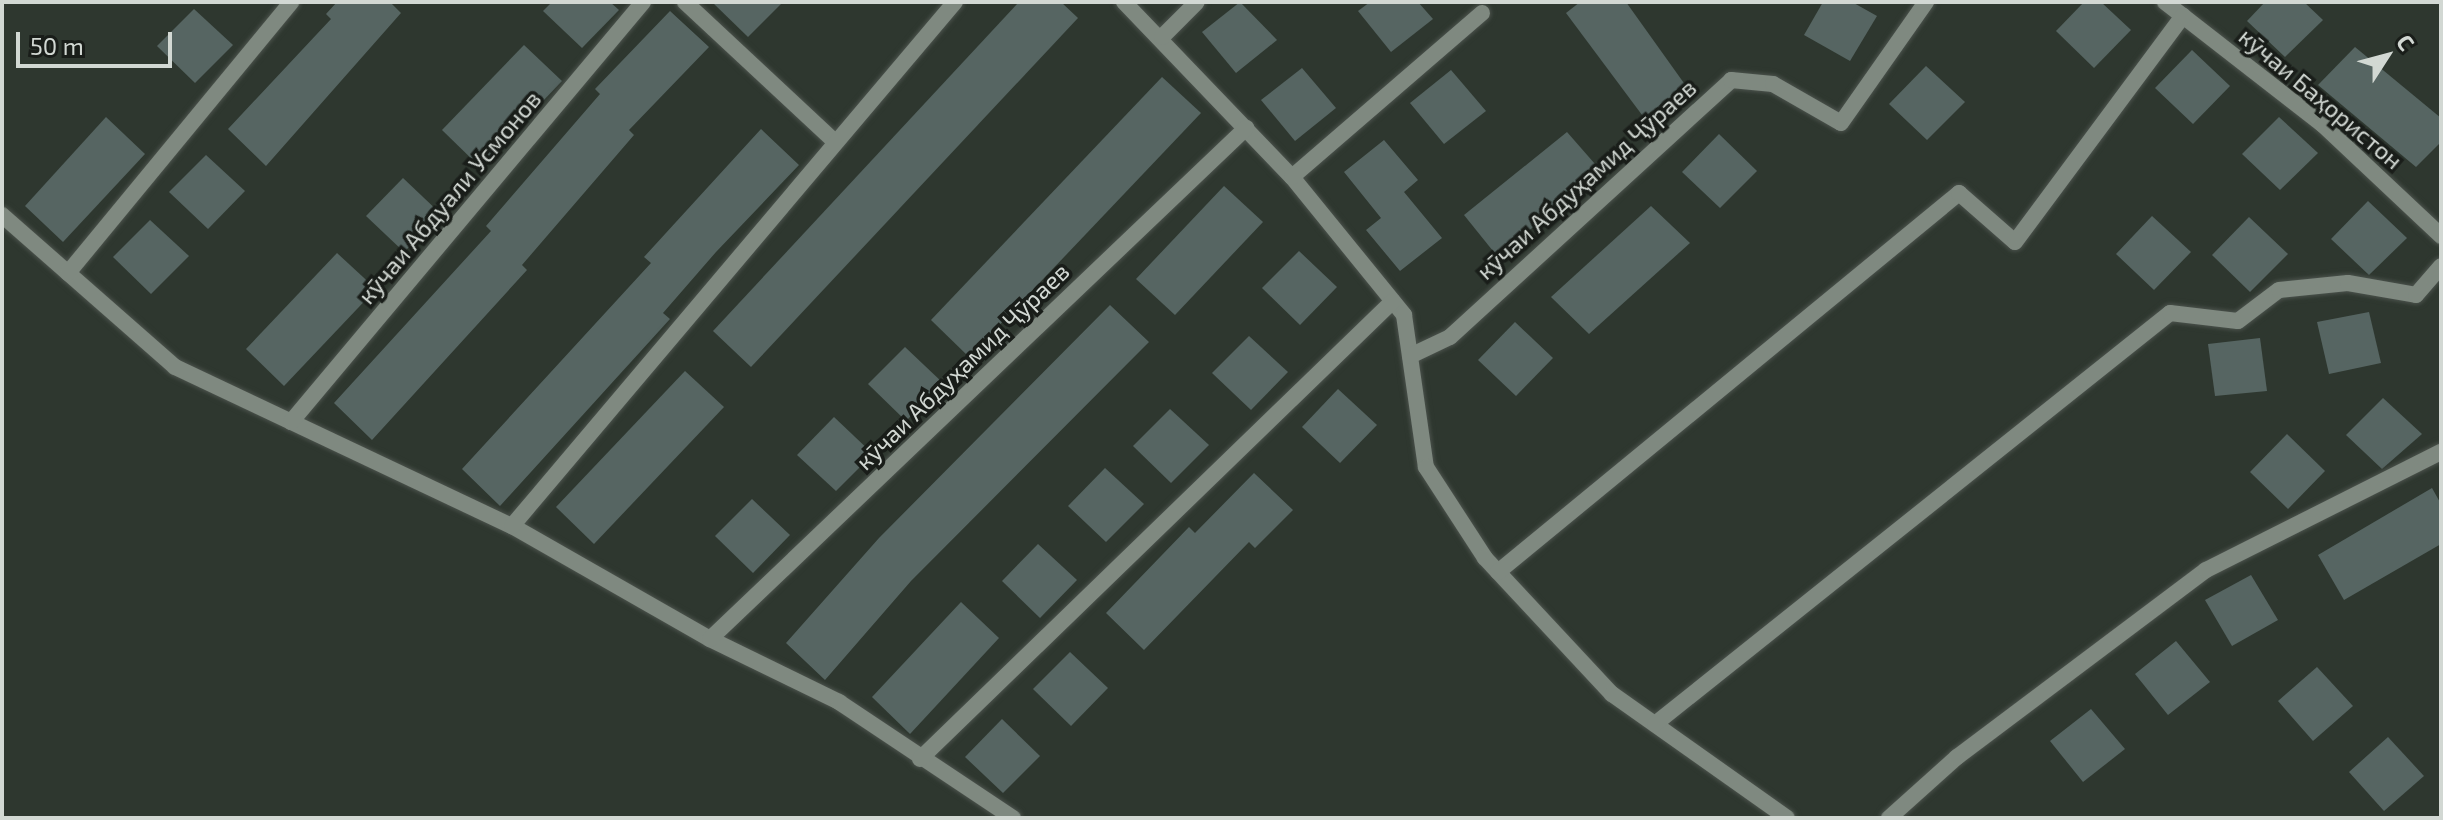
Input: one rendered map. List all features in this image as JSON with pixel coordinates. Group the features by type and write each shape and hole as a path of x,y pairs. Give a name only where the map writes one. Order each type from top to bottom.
{"street":[{"path":"68,273 291,2"},
{"name":"кӯчаи Абдуали Усмонов","path":"291,422 643,2"},
{"path":"685,2 835,142"},
{"path":"512,526 955,2"},
{"path":"1124,2 1162,37 1292,177 1404,315 1426,467 1498,572 1612,694 1787,818"},
{"path":"1162,37 1197,2"},
{"name":"кӯчаи Абдуҳамид Ҷӯраев","path":"1410,356 1450,337 1731,80 1773,84 1841,123 1926,2"},
{"name":"кӯчаи Баҳористон","path":"2165,2 2323,125 2441,236"},
{"path":"1292,177 1482,13"},
{"path":"1498,572 1959,193 2015,242 2183,16"},
{"name":"кӯчаи Абдуҳамид Ҷӯраев","path":"710,639 1246,128"},
{"path":"2,215 175,367 512,526 710,639 839,702 920,759 1013,818"},
{"path":"1655,724 2170,313 2238,321 2279,290 2348,283 2416,295 2441,266"},
{"path":"920,759 1393,301"},
{"path":"1889,818 1957,757 2206,570 2441,452"}],"building":[{"path":"337,2 390,2 401,13 266,166 228,129 331,19 326,14"},
{"path":"552,2 610,2 619,10 582,48 543,11"},
{"path":"712,2 783,2 748,37"},
{"path":"1019,2 1061,2 1078,18 751,367 713,331"},
{"path":"1240,2 1277,40 1236,73 1202,32"},
{"path":"1370,2 1418,2 1433,19 1391,52 1358,11"},
{"path":"1580,2 1626,2 1686,86 1645,119 1566,13"},
{"path":"1823,2 1852,2 1877,16 1850,61 1804,35"},
{"path":"2084,2 2101,2 2131,30 2094,68 2056,31"},
{"path":"2265,2 2304,2 2323,20 2285,57 2247,21"},
{"path":"194,9 233,45 195,83 157,46"},
{"path":"670,11 709,47 629,130 634,135 522,265 527,270 372,440 334,403 491,231 486,226 600,94 595,89"},
{"path":"524,45 562,81 480,167 442,130"},
{"path":"2355,47 2441,118 2441,142 2416,167 2318,85"},
{"path":"2192,50 2230,86 2193,124 2155,88"},
{"path":"1926,66 1965,102 1927,140 1889,104"},
{"path":"1302,68 1336,108 1295,141 1261,100"},
{"path":"1451,70 1486,111 1444,144 1410,103"},
{"path":"1162,77 1201,113 969,357 931,320"},
{"path":"106,117 145,154 63,242 25,206"},
{"path":"2279,117 2318,153 2280,190 2242,154"},
{"path":"761,129 799,165 716,252 663,313 670,319 500,506 462,469 651,263 644,257"},
{"path":"1567,132 1602,172 1497,256 1464,215"},
{"path":"1719,134 1757,171 1720,208 1682,172"},
{"path":"1384,140 1418,180 1404,192 1442,238 1400,271 1366,230 1381,218 1344,172"},
{"path":"206,155 245,191 208,229 169,192"},
{"path":"403,178 442,215 404,252 366,216"},
{"path":"1224,186 1263,222 1175,315 1136,279"},
{"path":"2368,201 2407,238 2369,275 2331,239"},
{"path":"1651,206 1690,243 1589,334 1551,297"},
{"path":"2152,216 2191,252 2154,290 2116,254"},
{"path":"2249,217 2288,254 2250,292 2212,255"},
{"path":"150,220 189,256 151,294 113,257"},
{"path":"1299,251 1337,287 1300,325 1262,288"},
{"path":"337,253 376,289 284,386 246,349"},
{"path":"1110,305 1149,342 911,581 825,680 786,643 879,538"},
{"path":"2369,312 2381,363 2329,374 2317,322"},
{"path":"1515,322 1553,358 1516,396 1478,360"},
{"path":"1249,336 1288,372 1251,410 1212,373"},
{"path":"2260,338 2267,391 2215,396 2208,344"},
{"path":"905,347 943,383 906,421 868,384"},
{"path":"685,371 724,407 594,544 556,507"},
{"path":"1338,389 1377,425 1340,463 1302,427"},
{"path":"2383,398 2422,434 2382,469 2346,435"},
{"path":"1170,409 1209,445 1171,483 1133,446"},
{"path":"834,417 873,454 836,491 797,455"},
{"path":"2287,434 2325,471 2288,509 2250,472"},
{"path":"1105,468 1144,504 1106,542 1068,506"},
{"path":"1254,473 1293,510 1255,548 1249,542 1144,650 1106,613 1189,527 1195,533"},
{"path":"2432,488 2441,504 2441,544 2344,600 2318,555"},
{"path":"752,499 790,535 753,573 715,536"},
{"path":"1038,544 1077,580 1040,618 1002,581"},
{"path":"2251,575 2278,620 2232,646 2205,600"},
{"path":"961,602 999,638 910,734 872,697"},
{"path":"2176,641 2210,682 2168,715 2135,674"},
{"path":"1070,652 1108,688 1071,726 1033,689"},
{"path":"2317,667 2353,706 2313,741 2278,701"},
{"path":"2091,709 2125,749 2083,782 2050,741"},
{"path":"1002,719 1040,756 1003,793 965,757"},
{"path":"2388,737 2424,776 2384,811 2349,772"}]}
